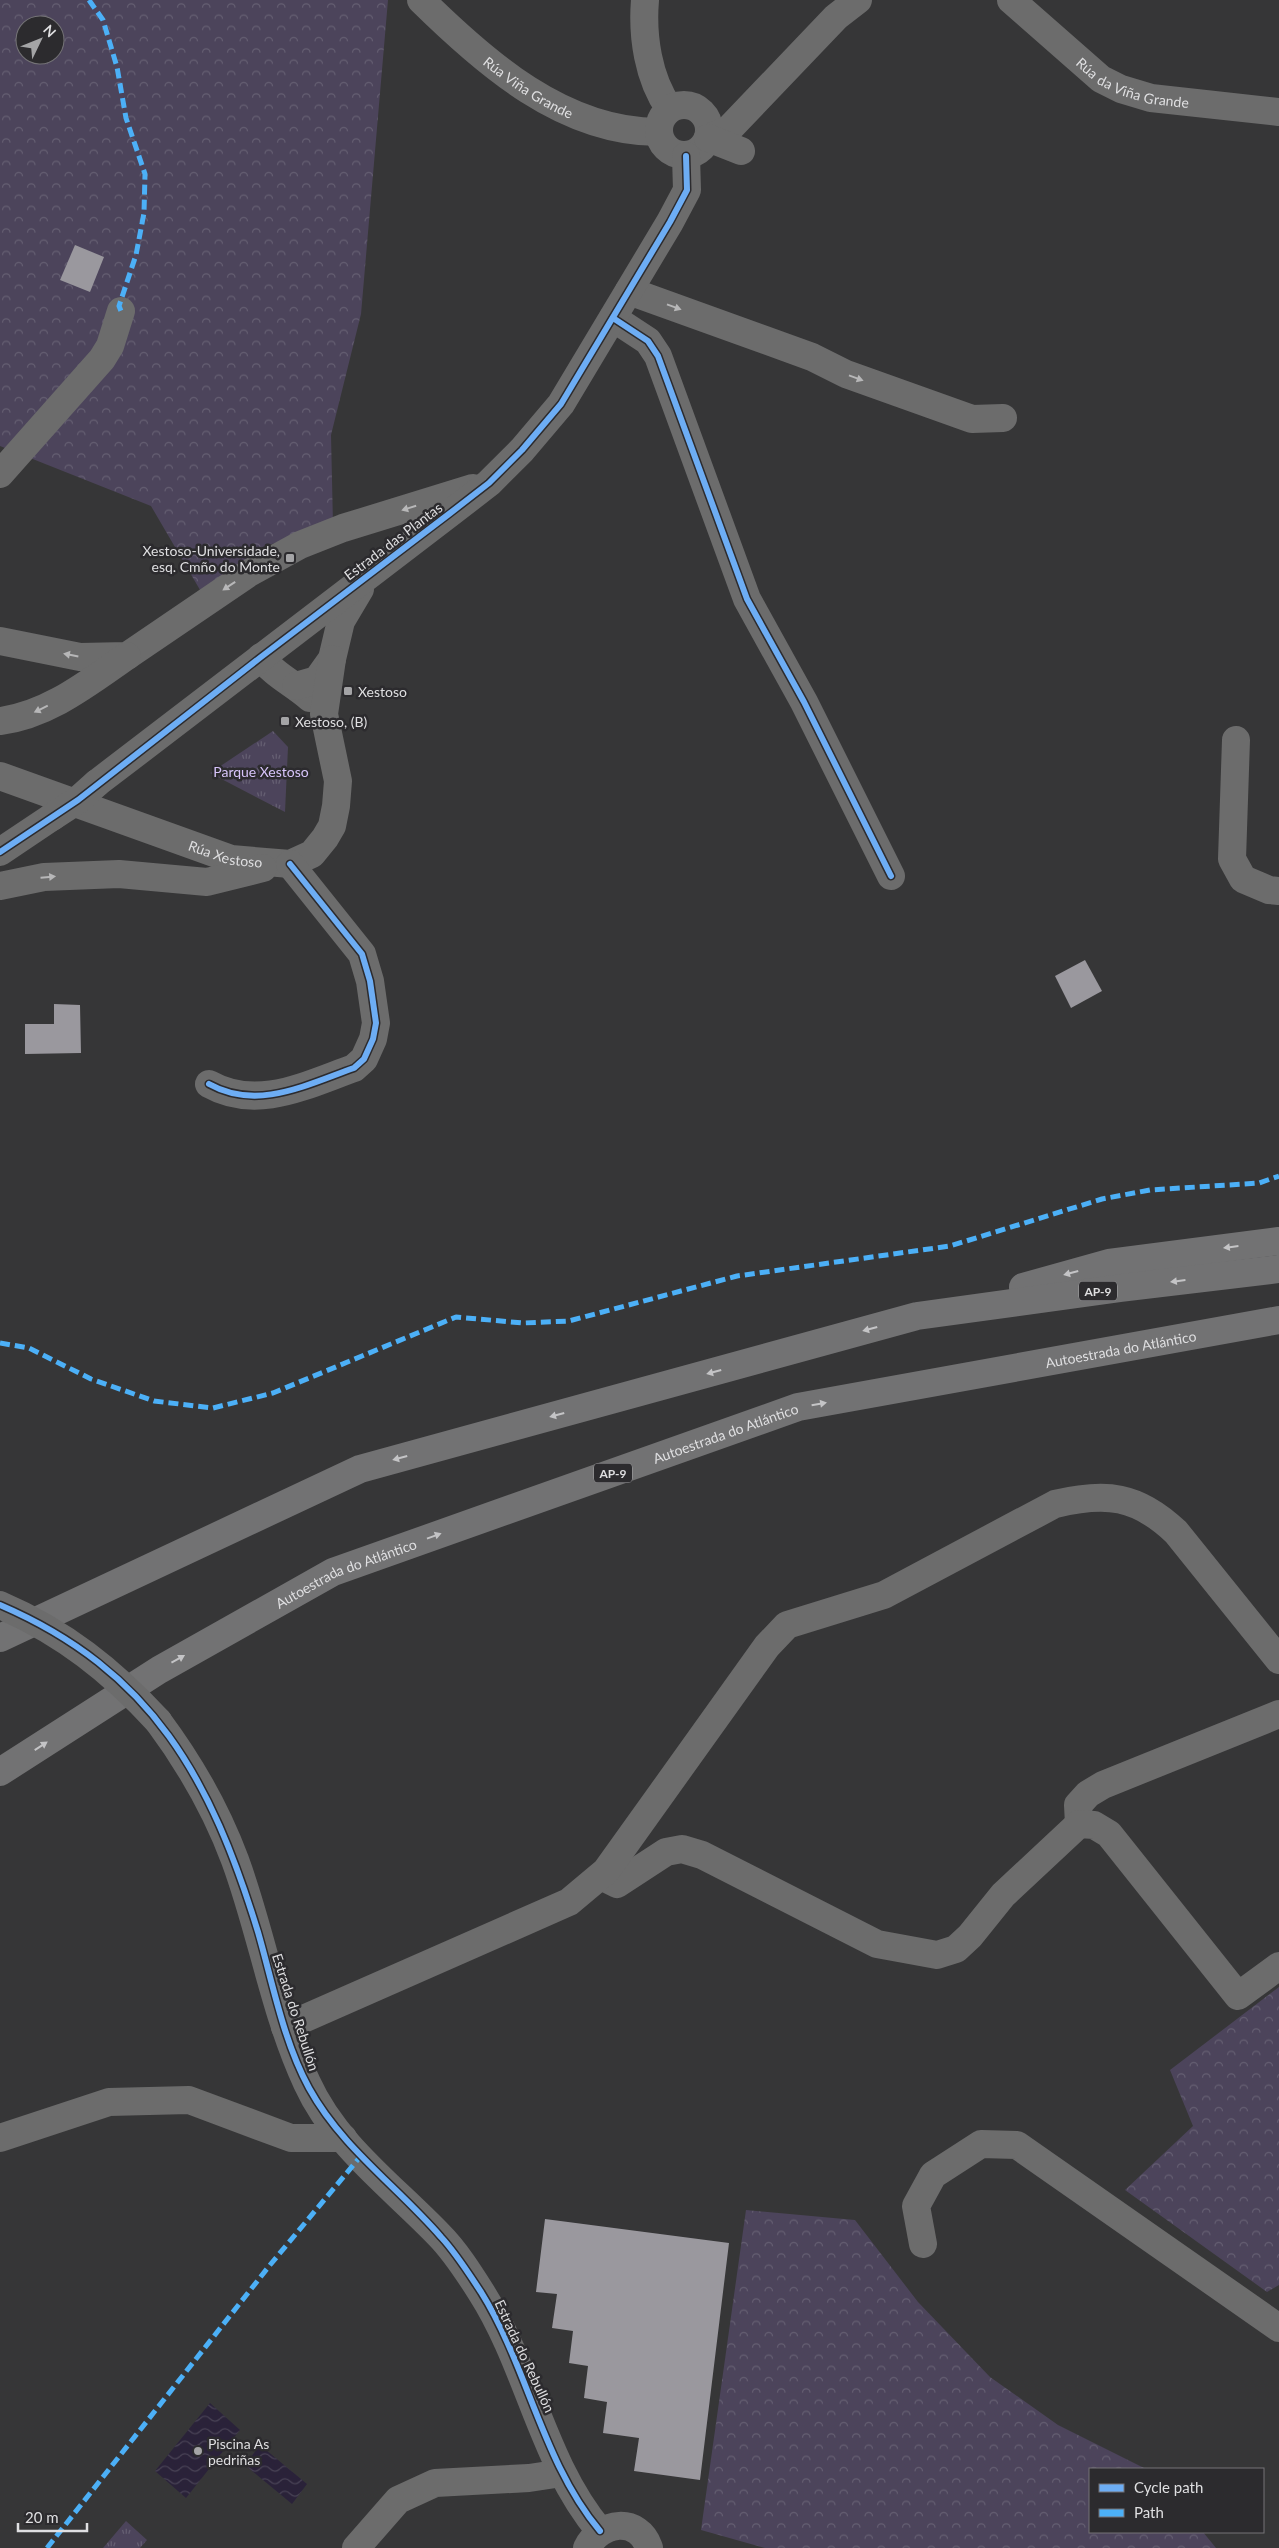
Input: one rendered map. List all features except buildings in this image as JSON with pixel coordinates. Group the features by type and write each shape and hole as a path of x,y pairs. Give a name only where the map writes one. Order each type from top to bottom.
{"highway":[{"path":"918,1316 1109,1263 1279,1241"},
{"name":"AP-9","path":"0,1638 360,1469 918,1316 1279,1269"},
{"name":"Autoestrada do Atlántico","path":"0,1772 159,1670 334,1572 788,1411 1279,1320"}],"street":[{"name":"Rúa Viña Grande","path":"420,0 462,41 514,81 565,110 618,130 664,120"},
{"path":"645,0 645,36 650,65 662,97 664,120 661,142 667,149 676,154 686,156 700,150 708,138 709,128 706,118 699,110 690,105 679,104 664,120"},
{"path":"708,138 730,129 751,109 757,99 836,17 858,0"},
{"name":"Rúa da Viña Grande","path":"1020,3 1101,79 1120,89 1151,98 1279,111"},
{"path":"699,110 757,99"},
{"path":"708,138 741,151"},
{"name":"Estrada das Plantas","path":"0,852 78,800 97,783 260,657 489,483 522,450 561,404 687,190 686,156"},
{"path":"628,291 812,357 846,374 972,419 1003,418"},
{"path":"0,474 102,359 110,346 121,311"},
{"path":"613,318 648,340 658,356 747,599 804,702 892,876"},
{"path":"0,721 21,718 73,694 249,572 300,546 343,528 489,483"},
{"path":"0,886 44,877 119,874 207,882 283,865 312,854 332,826 336,806 338,782 324,714 334,651 341,621 367,576"},
{"path":"296,686 317,680 334,651 331,629 323,619 315,616"},
{"path":"0,641 80,657 127,656"},
{"path":"260,657 272,672 296,686 324,714"},
{"path":"1236,740 1232,860 1243,879 1269,890 1279,890"},
{"name":"Rúa Xestoso","path":"0,776 231,859 283,865"},
{"path":"209,1084 240,1096 276,1095 354,1068 364,1059 373,1039 376,1023 370,981 362,954 283,865"},
{"path":"285,2026 569,1902 600,1876 767,1646 788,1625 805,1618 841,1610 884,1595 1055,1504 1085,1497 1113,1497 1139,1504 1160,1516 1176,1532 1279,1660"},
{"name":"Estrada do Rebullón","path":"0,1605 51,1630 106,1668 158,1720 183,1755 221,1826 235,1861 285,2026 308,2087 342,2138 442,2237 482,2293 521,2371 562,2473 593,2540"},
{"path":"1079,1824 1078,1805 1088,1794 1095,1790 1279,1714"},
{"path":"600,1876 617,1884 666,1852 682,1849 702,1855 877,1944 937,1955 956,1949 970,1936 1003,1895 1079,1824 1094,1825 1109,1834 1238,1996 1279,1966"},
{"path":"0,2138 110,2102 189,2100 291,2138 342,2138"},
{"path":"923,2244 916,2206 932,2175 981,2144 1017,2145 1279,2328"},
{"path":"356,2548 398,2500 435,2483 529,2478 562,2473"},
{"path":"593,2540 617,2525 627,2526 643,2537 649,2548"}],"green space":[{"path":"0,0 388,0 361,314 331,435 333,525 259,548 210,607 151,506 0,446"},
{"name":"Parque Xestoso","path":"273,731 288,747 285,812 210,773"},
{"path":"1279,1987 1279,2285 1267,2292 1125,2190 1193,2126 1170,2070"},
{"path":"746,2210 855,2220 918,2302 990,2377 1058,2425 1144,2468 1089,2468 1089,2533 1204,2533 1216,2548 765,2548 701,2530"},
{"path":"126,2521 147,2540 140,2548 103,2548"}],"water":[{"name":"Piscina As pedriñas","path":"210,2403 240,2430 186,2498 155,2471"},
{"name":"Piscina As pedriñas","path":"260,2445 307,2484 292,2504 245,2465"}],"marked path":[{"path":"89,0 103,20 117,67 126,118 145,174 144,213 136,255 119,306 121,311"},
{"path":"0,1343 29,1348 91,1379 154,1401 213,1408 273,1393 456,1317 523,1323 569,1321 737,1276 950,1246 1102,1199 1150,1190 1259,1183 1279,1176"},
{"path":"47,2548 270,2265 360,2157"}],"cycle path":[{"path":"0,852 78,800 489,483 522,450 561,404 670,222 687,190 686,156"},
{"path":"613,318 648,341 658,356 747,599 804,702 891,876"},
{"path":"209,1084 227,1092 245,1095 263,1095 300,1088 354,1068 364,1059 373,1039 376,1023 370,981 362,954 290,864"},
{"path":"0,1605 53,1632 98,1662 136,1697 169,1736 196,1779 219,1826 240,1877 258,1932 285,2031 309,2088 322,2110 337,2129 447,2243 481,2292 511,2351 549,2445 580,2504 600,2531"}],"place":[{"name":"Xestoso-Universidade, esq. Cmño do Monte","path":"290,558"},
{"name":"Xestoso","path":"348,691"},
{"name":"Xestoso, (B)","path":"285,721"},
{"name":"Piscina As pedriñas","path":"198,2451"}]}
